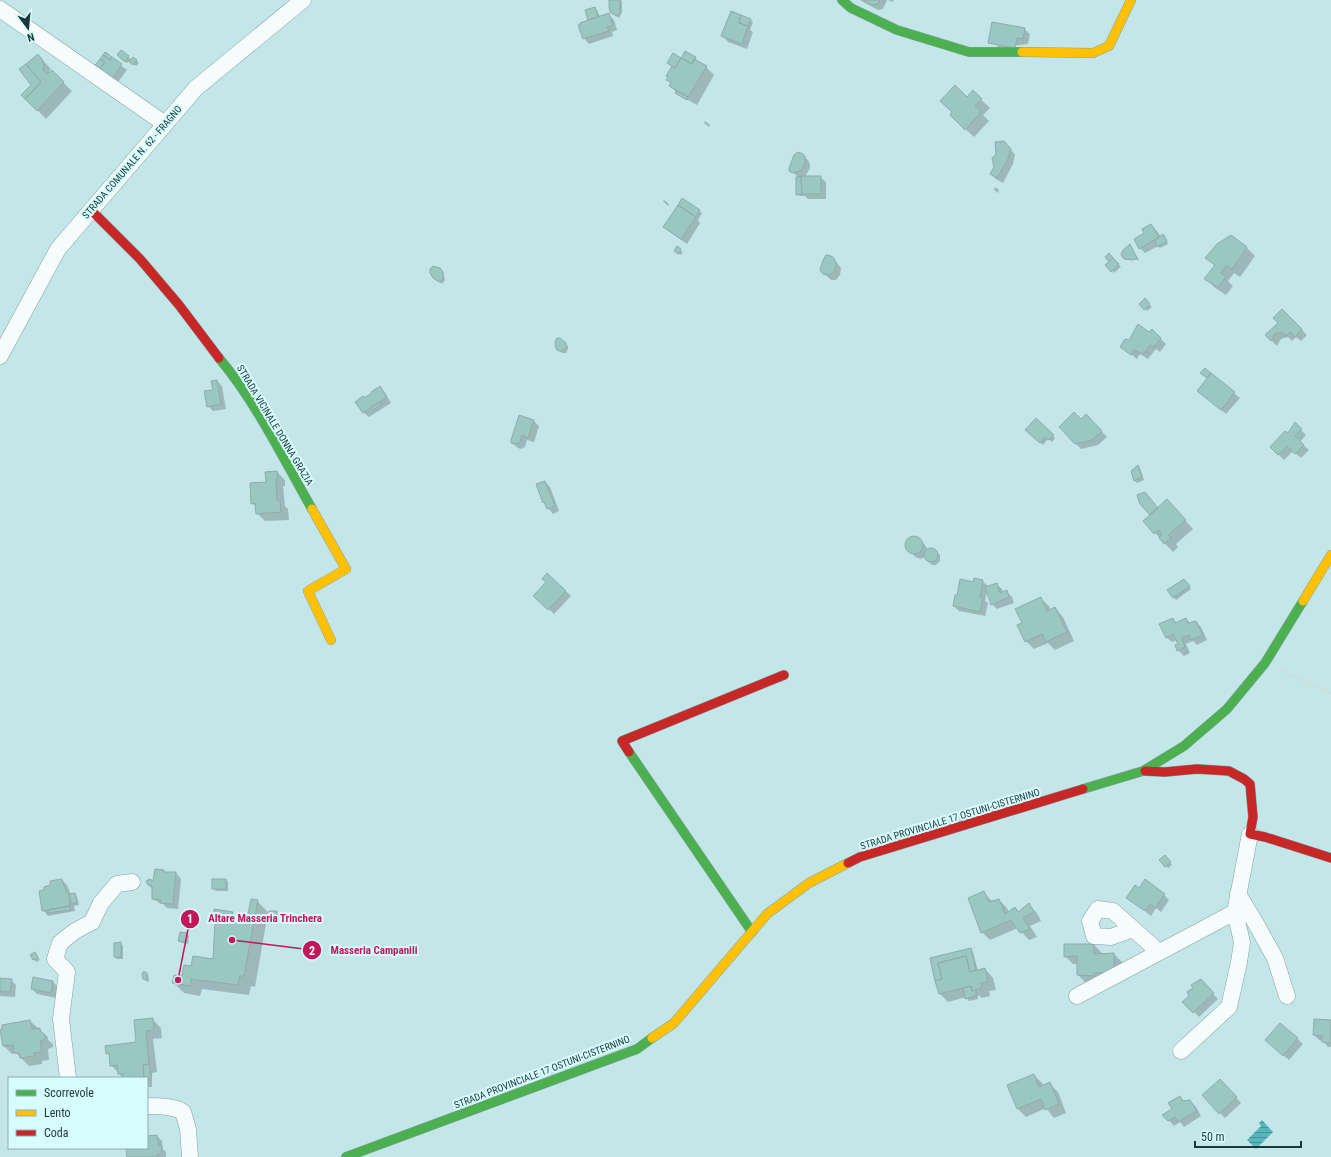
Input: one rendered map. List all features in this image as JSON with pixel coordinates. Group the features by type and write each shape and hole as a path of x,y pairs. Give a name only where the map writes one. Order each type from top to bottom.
{"street":[{"name":"STRADA COMUNALE N. 62 - FRAGNO","path":"0,356 58,249 91,210 196,88 303,0"},
{"path":"842,0 852,8 897,30 969,52 1093,52 1109,46 1131,0"},
{"path":"0,9 165,124"},
{"name":"STRADA VICINALE DONNA GRAZIA","path":"91,210 140,259 179,305 234,376 346,569 308,591 331,640"},
{"name":"STRADA PROVINCIALE 17 OSTUNI-CISTERNINO","path":"346,1157 637,1048 674,1023 767,914 809,883 860,857 1143,771 1184,746 1227,709 1265,663 1331,556"},
{"path":"752,932 622,740 784,676"},
{"path":"1143,771 1165,772 1197,769 1229,771 1250,784 1253,817 1235,912 1242,942 1240,962 1229,1007 1181,1051"},
{"path":"1250,834 1265,837 1331,858"},
{"path":"68,1077 61,1018 67,972 55,959 60,943 75,931 92,922 101,903 117,884 132,882"},
{"path":"1238,894 1275,958 1287,996"},
{"path":"1077,996 1235,912"},
{"path":"1133,929 1159,952"},
{"path":"148,1106 159,1106 183,1112 188,1129 190,1157"}],"path":[{"path":"1265,663 1331,693"}],"water":[{"path":"1262,1120 1273,1132 1256,1149 1247,1140 1261,1126 1259,1123"}],"building":[{"path":"609,0 620,0 620,13 617,16 611,13 609,8"},
{"path":"863,0 880,0 878,4 872,5"},
{"path":"595,7 598,17 588,20 585,10"},
{"path":"731,11 741,15 739,23 748,26 742,44 721,36"},
{"path":"609,13 613,25 607,27 609,31 583,39 578,25 580,25 580,23"},
{"path":"741,15 751,19 748,26 739,23"},
{"path":"992,22 1025,28 1023,39 1017,38 1015,48 988,43"},
{"path":"121,50 129,56 125,62 117,55"},
{"path":"685,51 696,57 692,64 681,58"},
{"path":"105,52 112,57 110,60 103,55"},
{"path":"673,53 681,58 675,68 667,63"},
{"path":"38,54 43,61 43,70 47,74 52,70 64,82 37,111 25,99 41,82 26,64"},
{"path":"103,55 110,60 112,57 122,64 113,78 109,75 107,78 98,71 105,62 100,59"},
{"path":"133,57 137,60 133,65 129,62"},
{"path":"681,58 692,64 694,59 707,66 688,97 669,86 671,82 666,80 668,77 666,76 672,66 675,68"},
{"path":"100,59 105,62 98,71 93,68"},
{"path":"26,64 41,82 25,99 21,95 31,85 19,69"},
{"path":"955,85 967,97 973,90 982,99 975,106 981,112 965,130 950,115 952,112 940,101"},
{"path":"677,91 688,97 687,100 675,93"},
{"path":"1004,141 1011,149 1008,159 997,178 990,174 994,167 992,158 996,154 995,142"},
{"path":"798,152 805,156 805,163 801,171 792,173 789,171 789,168 794,155"},
{"path":"801,176 821,176 821,194 802,194"},
{"path":"801,176 802,194 796,195 796,177"},
{"path":"682,198 700,210 696,217 678,205"},
{"path":"678,205 696,217 681,239 663,227"},
{"path":"1151,224 1159,237 1139,249 1134,239 1144,233 1142,229"},
{"path":"1163,234 1167,241 1157,247 1155,240"},
{"path":"1231,235 1247,247 1232,269 1226,266 1221,273 1226,277 1218,287 1204,279 1215,265 1205,258 1217,244"},
{"path":"1130,244 1137,258 1133,260 1124,259 1121,255 1123,250"},
{"path":"677,246 681,249 678,254 674,251"},
{"path":"1109,253 1113,258 1109,262 1105,257"},
{"path":"826,255 833,257 836,262 833,273 828,275 823,274 820,270"},
{"path":"1113,258 1119,264 1111,272 1105,265"},
{"path":"433,266 440,268 443,272 443,279 439,282 433,278 430,273 430,269"},
{"path":"1145,298 1150,304 1144,310 1139,304"},
{"path":"1282,309 1302,329 1295,337 1290,332 1286,336 1282,332 1275,334 1271,341 1265,335 1278,323 1273,318"},
{"path":"1138,324 1149,332 1152,329 1161,338 1154,347 1150,345 1143,354 1134,350 1131,355 1120,347 1125,339 1129,340"},
{"path":"557,338 560,338 566,343 566,347 563,351 558,351 556,349 555,342"},
{"path":"1205,368 1211,373 1207,378 1200,373"},
{"path":"1211,373 1235,392 1221,410 1197,391"},
{"path":"217,380 221,404 207,407 204,391 213,390 211,381"},
{"path":"380,386 387,397 363,413 355,402 363,396 364,398 372,393 371,392"},
{"path":"380,402 382,404 373,410 371,407"},
{"path":"1074,412 1081,419 1086,414 1102,431 1092,440 1075,444 1059,427"},
{"path":"519,415 534,420 528,438 522,435 520,442 515,444 511,443 511,440"},
{"path":"1036,418 1054,435 1049,440 1045,437 1040,443 1025,430"},
{"path":"1295,422 1302,429 1295,436 1304,445 1295,454 1287,446 1278,455 1270,447 1285,431 1288,433"},
{"path":"1138,465 1142,477 1134,481 1131,471"},
{"path":"277,471 277,500 280,500 281,512 256,514 255,503 251,504 250,483 266,482 265,472"},
{"path":"545,481 555,506 547,509 544,502 543,503 536,484"},
{"path":"1145,492 1158,508 1150,515 1140,504 1137,495"},
{"path":"1167,499 1186,520 1168,535 1171,538 1164,544 1159,538 1162,534 1159,530 1154,534 1143,521"},
{"path":"914,536 920,539 923,545 920,551 914,554 908,551 905,545 908,539"},
{"path":"928,548 934,548 938,552 938,558 934,562 928,562 924,558 924,552"},
{"path":"547,573 566,591 548,610 533,596 546,582 542,579"},
{"path":"974,578 983,580 980,597 983,597 980,612 953,606 960,579 973,582"},
{"path":"1184,579 1190,586 1173,598 1167,590"},
{"path":"997,583 1000,593 1007,590 1009,597 991,605 985,587"},
{"path":"1041,597 1047,611 1055,607 1067,632 1046,642 1042,634 1025,642 1017,625 1022,623 1015,609"},
{"path":"1173,618 1175,623 1186,618 1188,623 1196,621 1203,635 1191,640 1189,635 1182,638 1185,647 1177,651 1175,645 1178,644 1173,634 1166,638 1159,624"},
{"path":"1165,855 1171,862 1165,867 1159,860"},
{"path":"155,869 164,870 164,872 176,872 173,904 160,903 161,900 152,899 152,886 148,885 146,881 150,879 153,881"},
{"path":"62,879 66,892 69,894 70,906 42,911 39,891 44,890 44,887 50,885 50,881"},
{"path":"212,879 226,879 226,889 212,889"},
{"path":"1145,879 1165,894 1155,908 1150,904 1145,911 1126,898 1135,885 1139,888"},
{"path":"984,891 989,902 999,899 1005,914 1015,907 1018,912 1029,903 1034,912 1023,918 1030,929 1020,933 1011,920 981,933 968,898"},
{"path":"75,893 77,903 71,904 69,894"},
{"path":"251,899 258,900 244,976 240,976 238,985 191,979 190,986 172,983 174,975 182,976 184,965 191,966 193,956 213,959 215,922 214,909 233,912 231,921 246,924"},
{"path":"70,906 71,910 48,913 48,910"},
{"path":"269,911 277,911 276,920 269,919"},
{"path":"180,932 187,933 186,942 178,941"},
{"path":"121,942 121,957 114,957 114,943"},
{"path":"1064,944 1094,944 1094,954 1114,953 1114,967 1105,973 1094,973 1094,976 1077,975 1077,956 1064,957"},
{"path":"971,948 976,970 970,972 966,956 938,963 942,979 935,981 930,958"},
{"path":"35,952 38,958 33,960 30,955"},
{"path":"966,956 970,972 985,968 988,982 981,983 982,988 972,991 971,986 939,994 935,981 942,979 938,963"},
{"path":"143,972 147,973 147,980 143,979"},
{"path":"33,977 53,981 51,993 31,989"},
{"path":"0,978 12,979 10,992 0,991"},
{"path":"1201,979 1214,993 1193,1013 1182,1002 1189,996 1187,992 1193,988 1191,985"},
{"path":"971,986 972,991 976,990 976,996 965,999 963,988"},
{"path":"153,1018 154,1030 146,1031 149,1064 143,1065 144,1077 123,1077 123,1074 118,1074 117,1065 110,1066 109,1053 106,1054 105,1046 136,1042 134,1020"},
{"path":"1314,1019 1331,1020 1331,1043 1322,1042 1322,1036 1313,1035"},
{"path":"30,1020 32,1029 40,1028 40,1031 45,1035 44,1040 40,1041 42,1052 34,1053 35,1056 20,1058 19,1053 14,1053 13,1045 3,1046 0,1030 2,1029 2,1025"},
{"path":"1280,1023 1298,1038 1283,1056 1265,1040"},
{"path":"149,1064 151,1079 144,1077 143,1065"},
{"path":"1034,1074 1039,1087 1050,1082 1059,1104 1045,1110 1041,1099 1017,1109 1007,1085"},
{"path":"1220,1079 1237,1097 1219,1114 1202,1095"},
{"path":"1180,1096 1183,1101 1190,1100 1197,1111 1178,1122 1175,1117 1168,1121 1162,1115 1172,1109 1168,1103"},
{"path":"157,1135 159,1146 161,1145 162,1154 157,1155 157,1157 127,1157 126,1149 148,1149 148,1136"}],"traffic: fast":[{"path":"842,0 851,8 897,30 969,52 1022,52"},
{"path":"219,358 257,412 280,450 312,509"},
{"path":"1083,789 1143,771 1184,746 1227,709 1265,663 1303,601"},
{"path":"629,752 752,932"},
{"path":"346,1157 637,1049 652,1038"}],"traffic: slow":[{"path":"1022,52 1093,53 1109,46 1131,0"},
{"path":"312,509 346,569 308,591 331,640"},
{"path":"1303,601 1331,555"},
{"path":"652,1038 674,1023 767,914 809,883 848,863"}],"traffic: jam":[{"path":"91,210 140,259 179,305 219,358"},
{"path":"629,752 622,741 784,675"},
{"path":"1145,771 1165,772 1197,769 1229,771 1250,784 1253,817 1250,834 1265,837 1331,858"},
{"path":"848,863 860,857 1083,789"}],"place":[{"name":"Masseria Campanili","path":"232,940"},
{"name":"Altare Masseria Trinchera","path":"178,980"}]}
